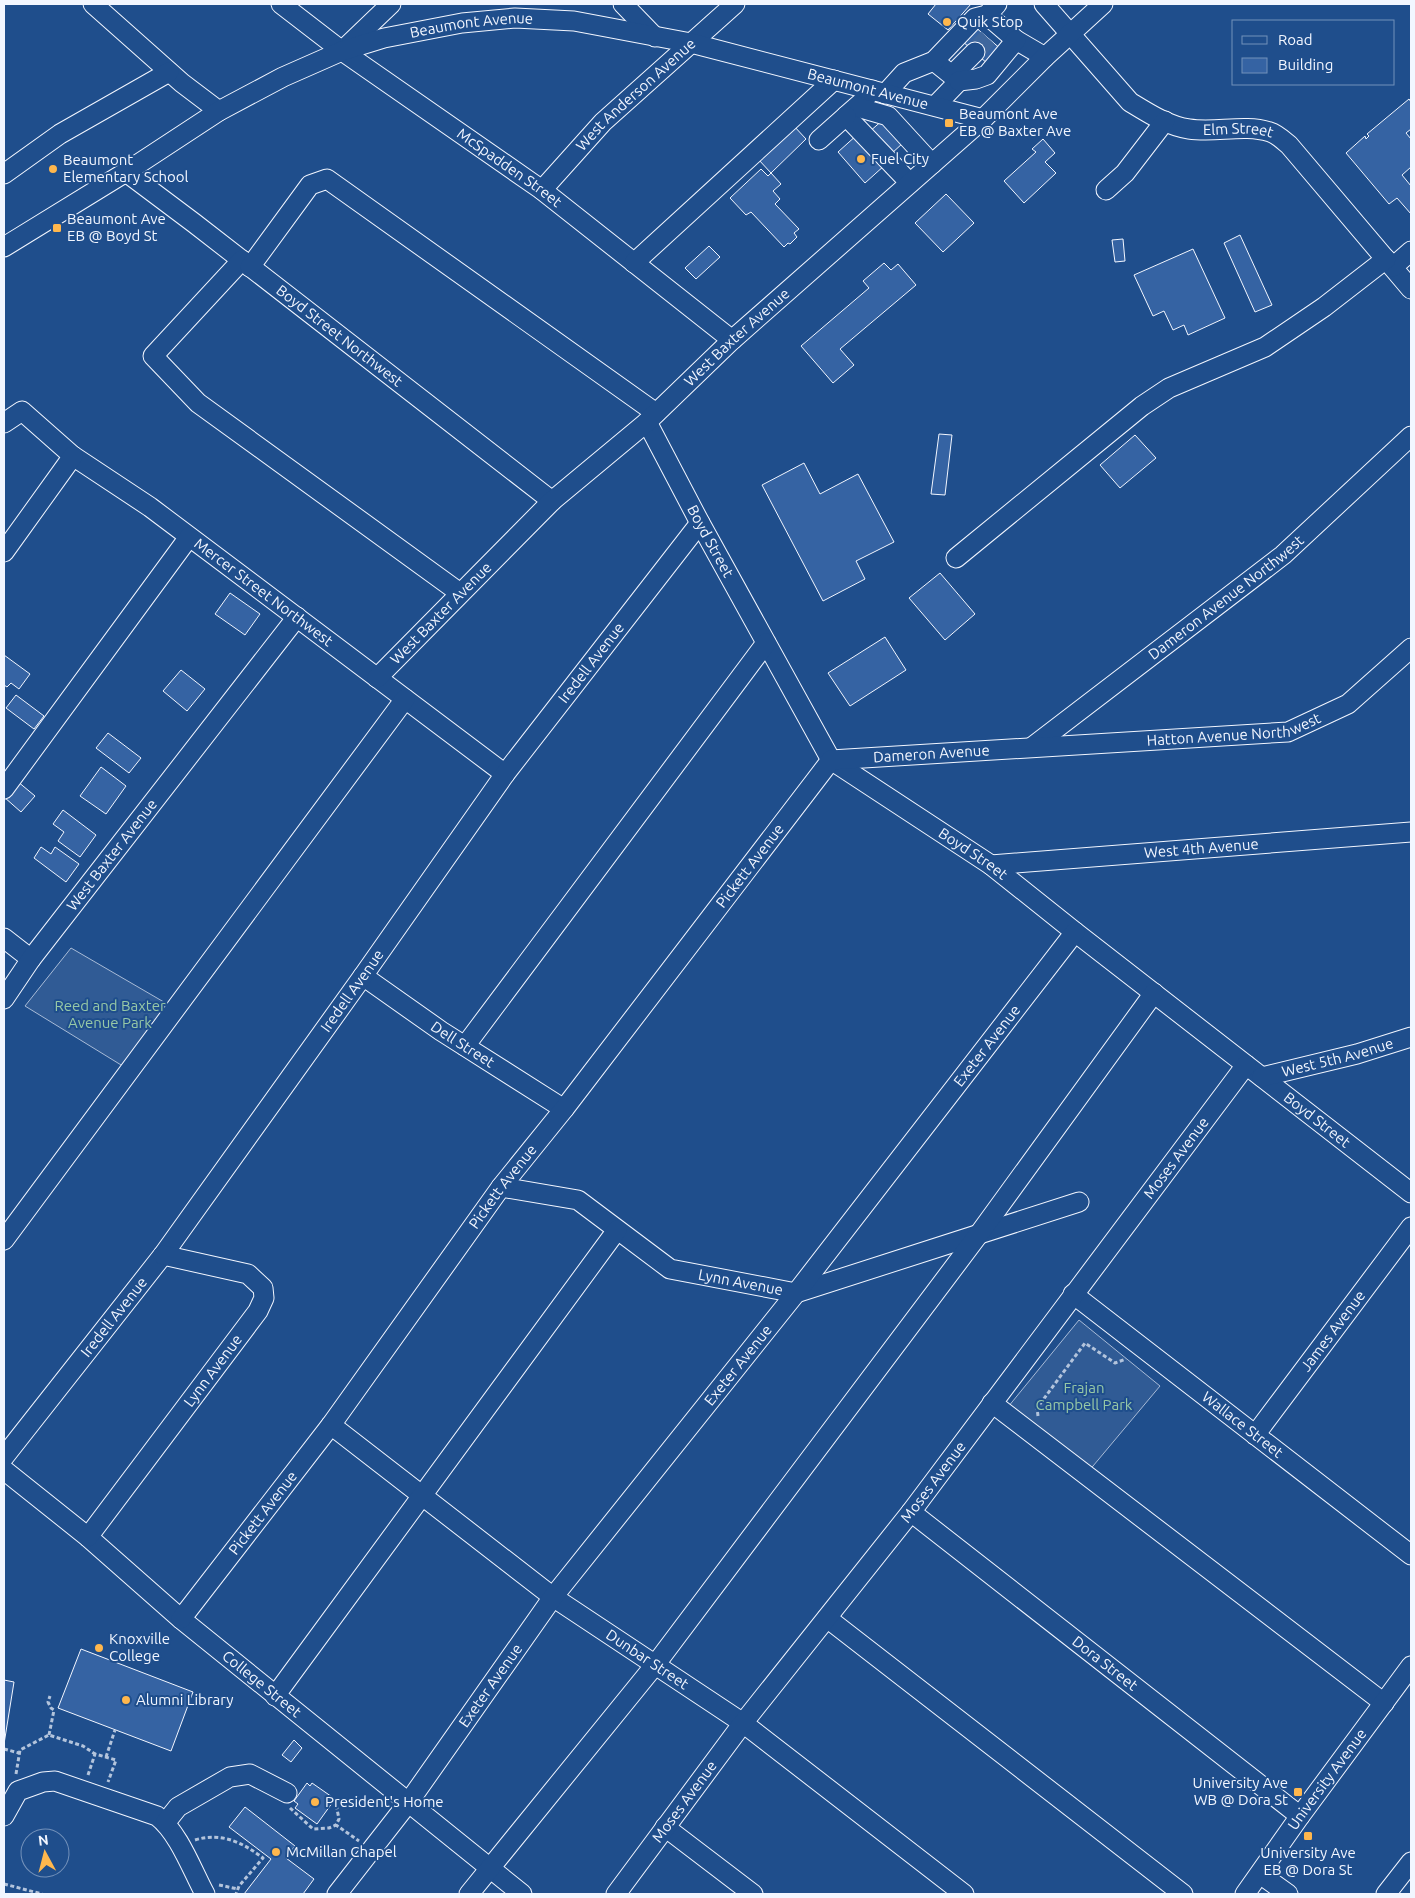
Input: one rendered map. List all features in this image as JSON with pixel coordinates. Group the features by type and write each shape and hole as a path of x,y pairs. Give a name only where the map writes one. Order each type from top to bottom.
{"street":[{"path":"93,4 169,72 219,112"},
{"name":"McSpadden Street","path":"281,4 342,51 542,190 732,340"},
{"path":"342,51 391,4"},
{"path":"623,4 655,37"},
{"name":"West Anderson Avenue","path":"542,190 603,122 735,4"},
{"name":"Elm Street","path":"1044,4 1130,102 1146,112 1187,129 1207,131 1252,129 1272,132 1289,145 1411,289"},
{"name":"West Baxter Avenue","path":"377,678 552,501 651,418 732,340 983,119 1045,57 1103,4"},
{"name":"Beaumont Avenue","path":"4,246 126,172 219,112 283,77 342,51 384,38 462,23 515,18 574,21 691,43 983,119"},
{"path":"819,140 851,111 904,73 934,61 975,18 993,21 1016,40 1045,57"},
{"path":"934,61 956,78 976,79 987,75 1016,40"},
{"path":"935,106 974,52"},
{"path":"4,174 60,134 169,72"},
{"path":"987,75 1010,92"},
{"path":"634,263 834,80"},
{"path":"851,111 888,116 932,164"},
{"path":"851,111 891,163 910,183"},
{"path":"1106,190 1125,173 1165,121"},
{"path":"891,163 912,143"},
{"name":"Boyd Street Northwest","path":"126,172 552,501"},
{"path":"460,593 198,403 153,356 246,263 310,185 326,179 651,418"},
{"path":"956,558 1142,406 1169,388 1265,347 1390,263 1411,252"},
{"name":"Mercer Street Northwest","path":"4,422 22,411 73,456 150,507 505,774"},
{"name":"Boyd Street","path":"651,418 700,523 831,760 991,865 1411,1193"},
{"name":"Dameron Avenue Northwest","path":"1032,747 1282,555 1411,436"},
{"path":"4,552 73,456"},
{"name":"Iredell Avenue","path":"4,1457 163,1255 364,976 505,774 700,523"},
{"path":"4,789 190,537"},
{"name":"West Baxter Avenue","path":"4,999 31,959 297,617"},
{"path":"465,1046 766,643"},
{"name":"Hatton Avenue Northwest","path":"1032,747 1288,732 1348,704 1411,648"},
{"path":"4,1240 405,699"},
{"name":"Dameron Avenue","path":"831,760 1032,747"},
{"name":"Pickett Avenue","path":"181,1619 331,1425 501,1187 564,1109 831,760"},
{"name":"West 4th Avenue","path":"991,865 1411,832"},
{"name":"Exeter Avenue","path":"337,1894 408,1803 553,1597 796,1293 1075,932"},
{"path":"4,938 31,959"},
{"name":"Dell Street","path":"364,976 441,1031 564,1109"},
{"path":"469,1894 655,1665 979,1234 1154,993"},
{"name":"West 5th Avenue","path":"1262,1077 1357,1054 1411,1037"},
{"name":"Moses Avenue","path":"616,1894 743,1723 911,1512 1246,1065"},
{"name":"Lynn Avenue","path":"501,1187 578,1200 670,1269 796,1293 1079,1202"},
{"name":"James Avenue","path":"1256,1435 1411,1227"},
{"path":"275,1696 618,1230"},
{"name":"Lynn Avenue","path":"88,1537 258,1311 264,1298 263,1288 248,1274 163,1255"},
{"name":"Wallace Street","path":"1073,1294 1411,1556"},
{"path":"992,1403 1384,1703"},
{"name":"Dunbar Street","path":"331,1425 553,1597 743,1723 964,1894"},
{"name":"College Street","path":"4,1470 88,1537 181,1619 275,1696 522,1894"},
{"name":"Dora Street","path":"911,1512 1300,1816"},
{"path":"827,1618 1183,1894"},
{"name":"University Avenue","path":"1245,1894 1411,1666"},
{"path":"166,1822 178,1807 230,1777 250,1774 287,1793"},
{"path":"9,1802 43,1782 55,1781 157,1816 166,1822 205,1894"},
{"path":"666,1827 753,1894"},
{"path":"1386,1894 1411,1862"},
{"path":"1260,1874 1288,1894"}],"path":[{"path":"1034,1435 1040,1425 1037,1408 1085,1343 1115,1363 1126,1359"},
{"path":"49,1735 54,1710 48,1702 50,1696"},
{"path":"106,1757 115,1730"},
{"path":"9,1802 20,1750 49,1735 83,1746 95,1754 116,1760 103,1797"},
{"path":"4,1749 20,1752"},
{"path":"83,1790 95,1754"},
{"path":"287,1793 283,1801 313,1829 329,1828 336,1825 339,1819 335,1799"},
{"path":"336,1825 372,1850"},
{"path":"181,1847 197,1839 213,1836 227,1837 263,1858 240,1886 236,1894"},
{"path":"4,1884 42,1894"}],"shaded area":[{"name":"Reed and Baxter Avenue Park","path":"71,948 169,1005 126,1068 25,1006"},
{"name":"Frajan Campbell Park","path":"1079,1320 1160,1386 1088,1472 1008,1407"}],"building":[{"name":"Quik Stop","path":"936,4 971,4 948,30 928,14"},
{"name":"Quik Stop","path":"974,26 1002,50 989,65 961,40"},
{"path":"1409,99 1411,102 1411,129 1406,133 1411,139 1411,167 1402,175 1411,186 1411,214 1397,198 1389,204 1346,153 1365,136 1366,139 1369,136 1367,134"},
{"name":"Fuel City","path":"884,119 904,142 890,155 869,132"},
{"path":"793,125 806,139 771,173 758,159"},
{"name":"Fuel City","path":"858,134 885,165 865,183 838,152"},
{"path":"1043,139 1055,153 1045,162 1056,173 1024,203 1004,181 1036,152 1032,149"},
{"path":"761,169 768,176 771,173 781,184 773,191 780,199 775,204 799,229 794,233 797,237 784,247 751,212 746,215 730,198"},
{"path":"946,194 974,223 943,252 915,223"},
{"path":"1240,235 1272,305 1255,312 1224,243"},
{"path":"1123,239 1125,261 1115,262 1112,240"},
{"path":"709,246 720,257 696,279 685,268"},
{"path":"1193,249 1225,318 1188,335 1184,325 1173,330 1164,311 1153,316 1134,275"},
{"path":"884,263 891,270 898,264 916,285 840,349 854,365 833,383 801,346 869,288 863,281"},
{"path":"939,434 952,435 945,495 931,494"},
{"path":"1135,435 1156,458 1120,488 1100,465"},
{"path":"804,463 820,494 858,474 894,542 856,561 865,579 823,601 762,485"},
{"path":"940,573 975,614 945,640 909,598"},
{"path":"230,593 260,614 245,635 215,614"},
{"path":"885,637 906,670 850,706 828,673"},
{"path":"4,655 30,674 19,689 11,683 7,687 4,685"},
{"path":"181,670 205,689 187,711 163,691"},
{"path":"16,695 44,716 34,729 6,708"},
{"path":"108,733 141,758 129,773 96,748"},
{"path":"101,767 126,786 106,814 80,796"},
{"path":"17,781 35,796 21,812 4,797"},
{"path":"63,810 96,835 80,857 58,841 64,832 53,824"},
{"path":"41,847 51,854 55,847 79,864 66,882 34,858"},
{"name":"Alumni Library","path":"81,1649 193,1692 171,1751 58,1708"},
{"path":"4,1680 14,1682 4,1744"},
{"path":"294,1740 302,1748 291,1762 282,1755"},
{"name":"President's Home","path":"307,1783 310,1786 312,1783 335,1799 317,1824 295,1808 298,1804 294,1801"},
{"name":"McMillan Chapel","path":"245,1807 295,1846 286,1858 314,1879 303,1894 244,1894 271,1859 229,1827"}],"tunnel":[{"path":"975,52 988,38"}],"place":[{"name":"Quik Stop","path":"947,22"},
{"name":"Beaumont Ave EB @ Baxter Ave","path":"949,123"},
{"name":"Fuel City","path":"861,159"},
{"name":"Beaumont Elementary School","path":"53,169"},
{"name":"Beaumont Ave EB @ Boyd St","path":"57,228"},
{"name":"Knoxville College","path":"99,1648"},
{"name":"Alumni Library","path":"126,1700"},
{"name":"University Ave WB @ Dora St","path":"1298,1792"},
{"name":"President's Home","path":"315,1802"},
{"name":"University Ave EB @ Dora St","path":"1308,1836"},
{"name":"McMillan Chapel","path":"276,1852"}]}
